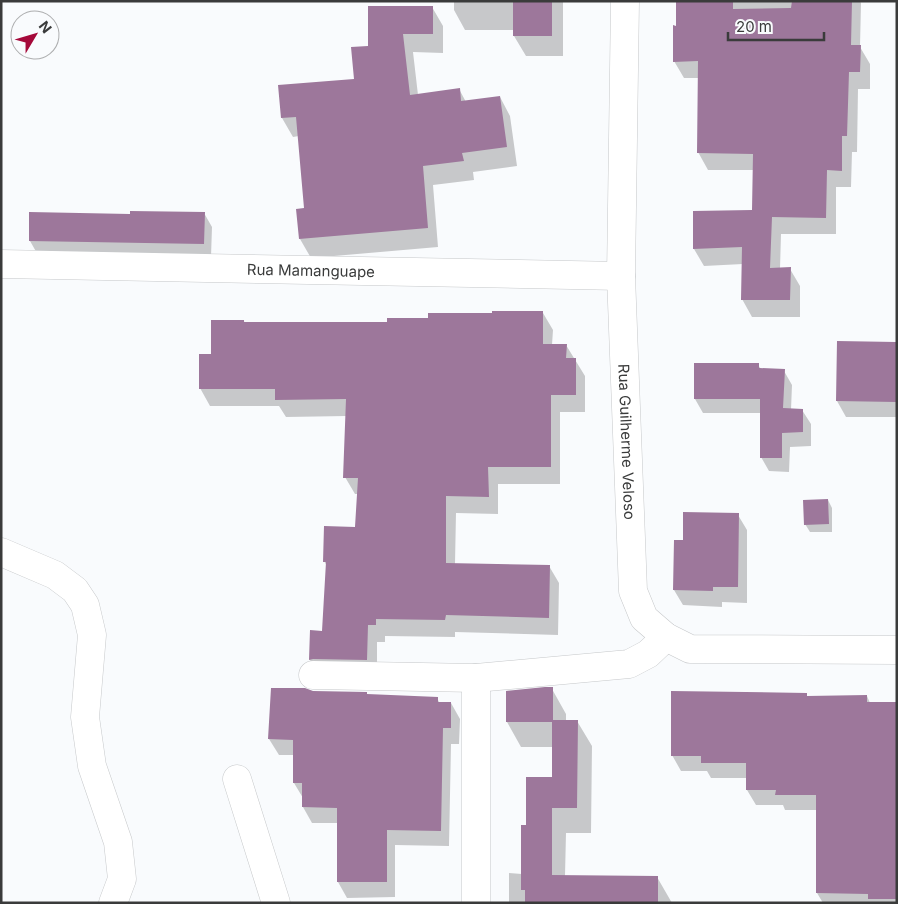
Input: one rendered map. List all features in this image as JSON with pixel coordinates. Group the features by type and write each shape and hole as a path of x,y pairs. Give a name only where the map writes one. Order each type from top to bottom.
{"street":[{"name":"Rua Guilherme Veloso","path":"626,1 621,276 633,591 644,618 666,637 690,649 897,650"},
{"name":"Rua Mamanguape","path":"1,264 621,276"},
{"path":"1,552 55,575 74,590 86,605 92,634 85,717 92,766 118,842 122,879 112,903"},
{"path":"313,674 476,678 629,664 648,654 666,637"},
{"path":"476,678 476,903"},
{"path":"237,779 276,903"}],"building":[{"path":"513,1 552,1 552,36 513,36"},
{"path":"676,1 733,1 733,9 791,8 792,1 852,1 851,45 861,45 860,72 849,72 847,136 842,136 842,171 827,170 826,218 772,217 770,268 791,267 790,300 741,300 742,247 693,249 693,211 752,210 753,154 697,153 698,61 673,62 673,25 676,26"},
{"path":"368,6 433,6 433,34 403,34 410,95 460,88 461,101 500,96 507,147 462,153 464,161 423,166 428,228 299,239 296,209 304,208 296,117 281,118 278,85 354,79 351,47 368,46"},
{"path":"130,211 205,212 204,244 29,241 29,212 130,214"},
{"path":"492,311 543,311 543,344 567,344 566,358 576,358 576,395 551,395 551,467 488,467 489,497 446,496 446,563 550,565 549,618 446,615 445,620 376,619 376,625 368,625 367,660 309,660 310,630 322,631 326,562 323,562 324,526 355,527 358,478 343,478 346,399 275,400 275,389 199,389 199,354 211,354 211,320 244,320 244,322 387,322 387,318 428,318 428,313 492,313"},
{"path":"837,341 896,342 896,402 836,401"},
{"path":"694,363 759,363 759,368 785,369 783,408 803,409 803,432 782,433 782,458 760,458 760,399 694,399"},
{"path":"828,499 829,524 804,525 803,500"},
{"path":"683,512 739,513 738,587 713,587 713,591 673,590 674,540 683,540"},
{"path":"553,687 553,720 578,720 577,808 552,808 552,875 658,876 658,903 525,903 525,890 521,890 521,825 526,825 526,777 552,777 552,722 506,722 506,691"},
{"path":"271,688 305,688 313,691 367,692 367,694 438,697 438,702 451,702 451,728 443,728 441,831 387,830 387,882 337,882 337,808 302,807 302,783 293,783 293,740 268,739"},
{"path":"671,691 807,693 807,696 867,695 867,702 897,702 896,899 868,899 868,894 816,893 816,795 775,795 776,790 746,790 746,763 701,763 701,756 671,756"}]}
